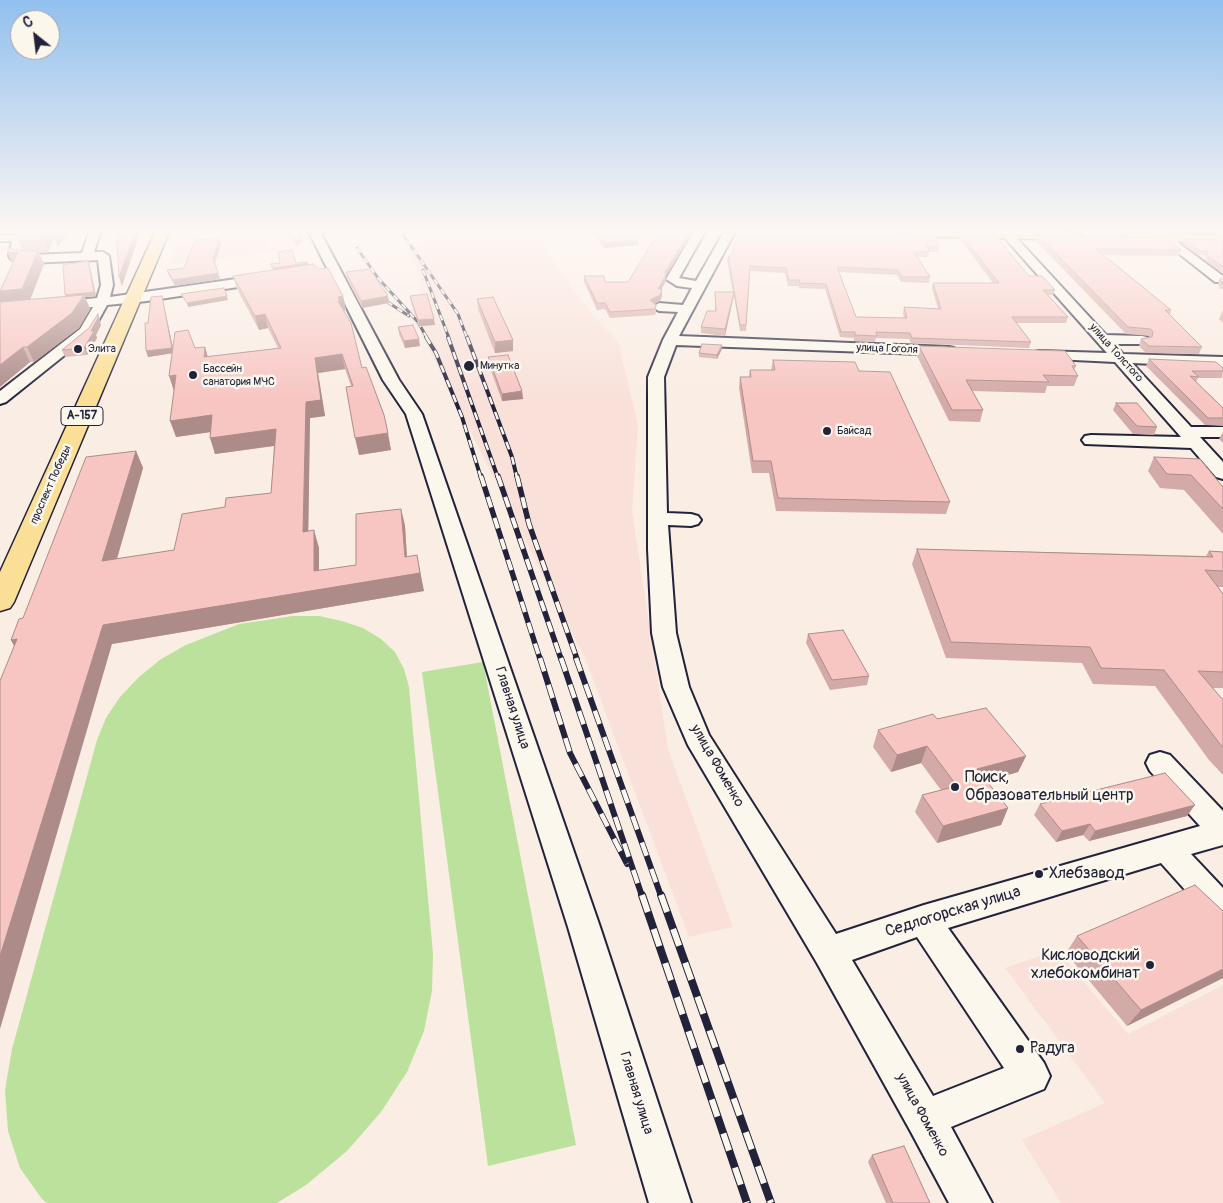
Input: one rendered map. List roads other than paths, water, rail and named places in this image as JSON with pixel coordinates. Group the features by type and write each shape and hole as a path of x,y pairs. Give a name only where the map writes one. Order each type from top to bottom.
{"main road":[{"name":"проспект Победы","path":"0,602 139,286"}],"street":[{"path":"2,397 86,331 102,302 107,286"},
{"path":"0,312 133,299 218,286"},
{"name":"Главная улица","path":"337,286 391,380 414,414 584,927 670,1203"},
{"name":"улица Фоменко","path":"699,286 670,340 656,377 658,549 664,633 676,687 697,738 829,952 926,1118 971,1203"},
{"name":"улица Толстого","path":"1055,286 1223,473"},
{"path":"659,307 687,309"},
{"path":"1103,339 1142,340"},
{"name":"улица Гоголя","path":"670,340 963,352"},
{"path":"1022,354 1223,362"},
{"path":"1090,440 1191,437 1223,432"},
{"path":"657,520 691,520"},
{"path":"1160,763 1223,832"},
{"name":"Седлогорская улица","path":"829,952 924,920 1223,832"},
{"path":"1168,849 1223,910"},
{"path":"924,920 1031,1076 926,1118"}],"railway":[{"path":"385,286 418,322 427,338"},
{"path":"429,286 449,338"},
{"path":"439,286 458,314 467,338"},
{"path":"379,293 389,303 409,316"},
{"path":"426,337 436,353 462,417 481,478"},
{"path":"448,337 498,478"},
{"path":"467,337 512,457 517,478"},
{"path":"481,476 540,659"},
{"path":"498,476 561,659"},
{"path":"517,476 529,524 577,659"},
{"path":"540,658 570,753 627,864"},
{"path":"561,658 642,896"},
{"path":"576,658 661,896"},
{"path":"642,895 747,1203"},
{"path":"661,895 771,1203"}],"place":[{"name":"Элита","path":"78,349"},
{"name":"Минутка","path":"469,366"},
{"name":"Бассейн санатория МЧС","path":"193,375"},
{"name":"Байсад","path":"827,431"},
{"name":"Поиск, Образовательный центр","path":"955,787"},
{"name":"Хлебзавод","path":"1039,874"},
{"name":"Кисловодский хлебокомбинат","path":"1150,965"},
{"name":"Радуга","path":"1020,1049"}]}
